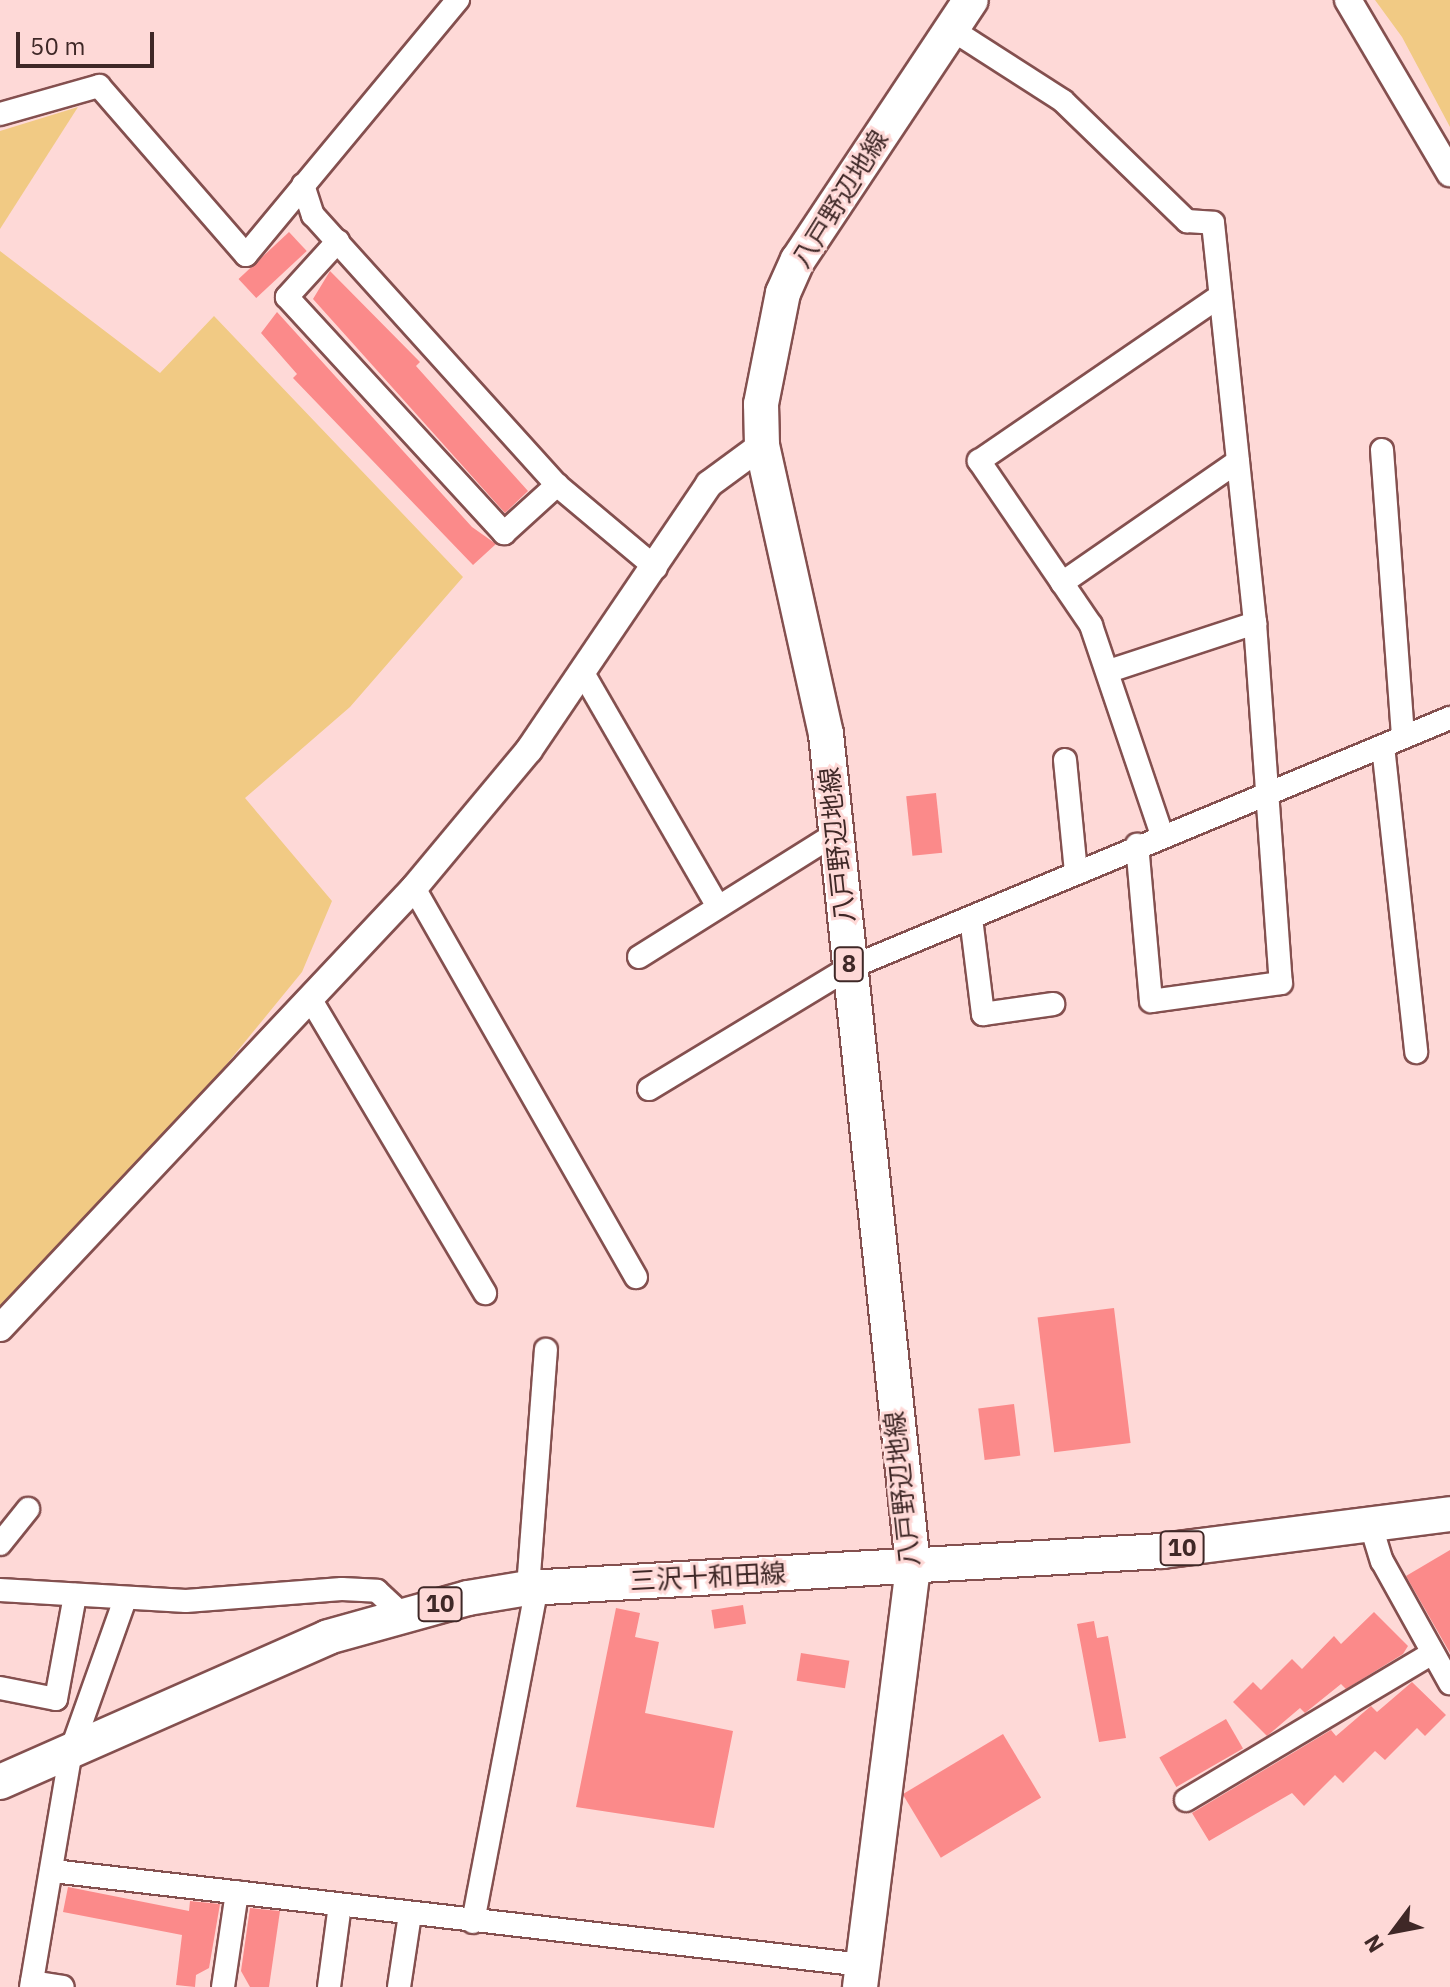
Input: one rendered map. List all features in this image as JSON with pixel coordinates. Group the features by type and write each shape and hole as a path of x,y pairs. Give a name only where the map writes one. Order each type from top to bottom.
{"main road":[{"name":"八戸野辺地線","path":"862,1976 913,1566 815,661 762,445 767,358 793,271 971,0"},
{"name":"三沢十和田線","path":"0,1782 328,1637 401,1613 533,1588 1162,1551 1450,1514"}],"street":[{"path":"0,114 99,86 246,255 458,0"},
{"path":"1348,0 1450,173"},
{"path":"951,29 1063,101 1187,221 1213,223 1255,623 1263,792 1281,983 1151,1001 1137,845"},
{"path":"303,185 313,215 557,485 656,568"},
{"path":"338,241 287,297 504,533 557,485"},
{"path":"1162,835 1112,670 1062,583 979,461 1220,296"},
{"path":"0,1328 414,888 529,750 656,568 709,484 762,445"},
{"path":"1382,450 1393,742 1416,1052"},
{"path":"1062,583 1238,461"},
{"path":"1112,670 1255,623"},
{"path":"583,673 718,907"},
{"path":"649,1089 849,968 1263,792 1450,718"},
{"path":"1065,760 1076,872"},
{"path":"639,957 835,834"},
{"path":"414,888 636,1277"},
{"path":"971,918 983,1014 1053,1004"},
{"path":"311,1000 485,1293"},
{"path":"473,1922 533,1588 546,1350"},
{"path":"0,1544 28,1509"},
{"path":"1371,1526 1382,1561 1450,1683"},
{"path":"0,1590 125,1599 342,1589 377,1591 401,1613"},
{"path":"0,1688 56,1699 75,1595"},
{"path":"63,1987 31,1984 53,1871 71,1751 125,1599"},
{"path":"1186,1800 1433,1653"},
{"path":"53,1871 473,1922 862,1976"},
{"path":"223,1987 237,1892"},
{"path":"329,1987 340,1905"},
{"path":"399,1987 410,1914"}],"shaded area":[{"path":"1375,0 1450,0 1450,127 1402,37"},
{"path":"78,107 0,229 0,131"},
{"path":"0,251 160,373 214,316 463,577 350,707 245,798 332,901 302,972 146,1163 0,1316"}],"building":[{"path":"289,232 307,251 256,298 239,279"},
{"path":"330,271 420,362 416,366 528,491 505,513 313,299"},
{"path":"277,312 472,527 496,544 473,565 293,378 297,374 261,333"},
{"path":"936,793 942,853 912,856 906,796"},
{"path":"1114,1308 1131,1443 1054,1452 1038,1317"},
{"path":"1014,1404 1020,1456 985,1460 978,1408"},
{"path":"1450,1550 1450,1653 1406,1576"},
{"path":"743,1605 746,1624 714,1629 711,1610"},
{"path":"616,1608 640,1613 635,1637 659,1642 645,1713 733,1731 714,1828 576,1807"},
{"path":"1374,1612 1408,1646 1403,1654 1346,1689 1341,1684 1305,1713 1300,1708 1267,1736 1233,1702 1253,1682 1261,1690 1292,1659 1302,1669 1334,1636 1341,1644"},
{"path":"1094,1621 1097,1638 1108,1636 1126,1738 1099,1742 1077,1624"},
{"path":"801,1653 849,1661 845,1688 797,1681"},
{"path":"1412,1682 1446,1715 1425,1736 1417,1728 1385,1760 1375,1751 1343,1783 1335,1775 1304,1806 1292,1793 1209,1841 1192,1813 1331,1730 1336,1736 1371,1706 1377,1712"},
{"path":"1226,1719 1243,1748 1176,1787 1159,1758"},
{"path":"1003,1734 1041,1797 941,1858 903,1794"},
{"path":"68,1887 189,1911 190,1901 220,1904 209,1968 196,1975 195,1987 176,1985 182,1935 63,1912"},
{"path":"250,1908 280,1911 269,1987 250,1987 241,1971"}]}
